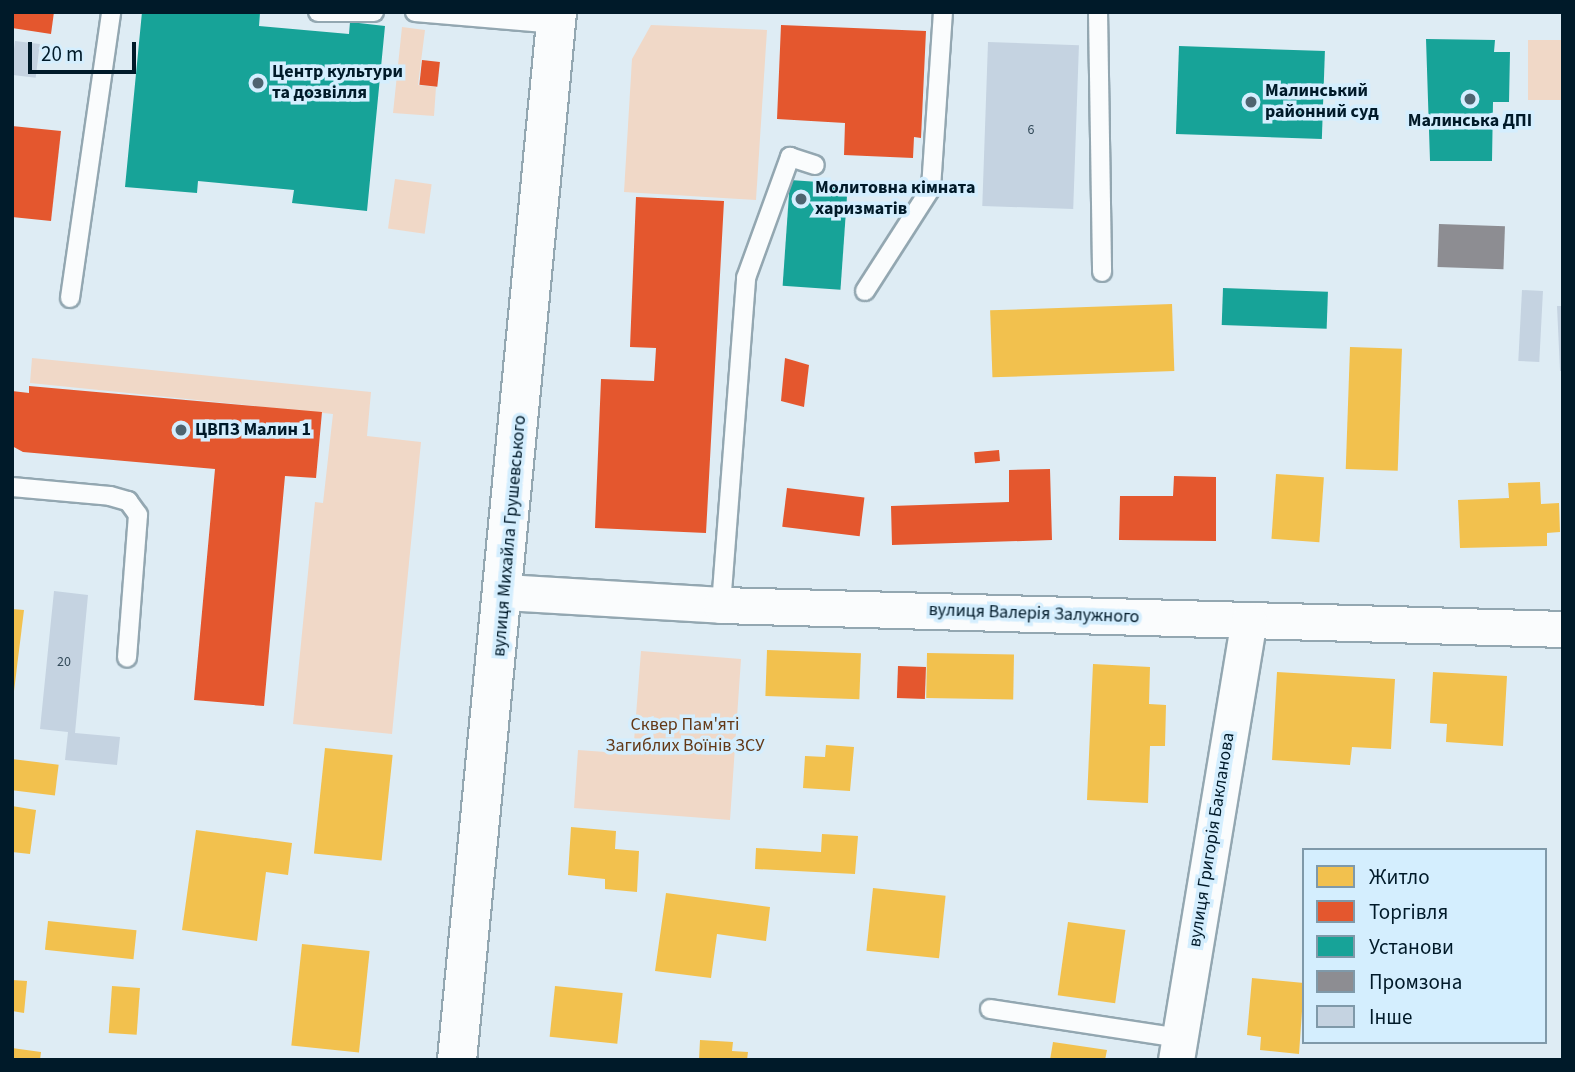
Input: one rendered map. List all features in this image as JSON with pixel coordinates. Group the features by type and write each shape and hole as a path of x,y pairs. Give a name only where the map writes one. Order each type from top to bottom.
{"street":[{"name":"вулиця Михайла Грушевського","path":"457,1060 505,592 557,18"},
{"name":"вулиця Валерія Залужного","path":"505,592 721,606 1563,629"},
{"name":"вулиця Григорія Бакланова","path":"1178,1049 1249,621"}],"lane":[{"path":"70,298 111,12"},
{"path":"318,12 374,12"},
{"path":"415,12 557,18"},
{"path":"865,291 931,188 943,12"},
{"path":"1098,12 1101,272"},
{"path":"721,606 746,278 790,157 815,165"},
{"path":"12,486 110,496 128,501 138,515 127,658"},
{"path":"990,1009 1178,1049"}],"green space":[{"path":"651,25 767,30 756,200 624,192 632,59"},
{"path":"402,27 425,30 418,85 436,87 434,116 393,113"},
{"path":"1528,40 1563,40 1563,100 1528,100"},
{"path":"395,179 432,184 425,234 388,229"},
{"path":"32,358 371,392 367,436 421,442 392,734 293,724 315,502 323,503 333,414 30,383"},
{"name":"Сквер Пам'яті Загиблих Воїнів ЗСУ","path":"641,651 741,659 730,820 574,808 578,750 633,754"}],"building: Житло":[{"path":"1172,304 1174,371 992,377 990,310"},
{"path":"1350,347 1402,349 1398,471 1346,469"},
{"path":"1276,474 1324,477 1319,542 1271,539"},
{"path":"1540,482 1541,504 1559,503 1560,532 1547,533 1547,546 1460,548 1458,500 1509,498 1508,483"},
{"path":"12,609 24,610 14,691 12,691"},
{"path":"767,650 861,653 859,699 765,696"},
{"path":"927,653 1014,655 1013,700 926,698"},
{"path":"1093,664 1150,667 1149,704 1166,705 1165,746 1150,746 1148,803 1087,800"},
{"path":"1277,672 1395,679 1391,749 1352,747 1350,765 1272,760"},
{"path":"1433,672 1507,676 1503,746 1446,742 1447,724 1430,723"},
{"path":"826,745 854,747 850,791 803,788 805,756 825,757"},
{"path":"325,748 393,755 382,861 314,853"},
{"path":"12,759 59,765 55,795 12,790"},
{"path":"12,806 36,810 30,854 12,852"},
{"path":"571,827 616,831 615,849 639,851 637,892 605,889 605,879 568,875"},
{"path":"196,830 292,843 288,875 266,872 257,941 182,930"},
{"path":"822,834 858,836 855,874 755,869 756,848 821,852"},
{"path":"873,888 946,896 939,958 866,951"},
{"path":"666,893 770,907 766,941 717,934 711,978 655,971"},
{"path":"48,921 137,930 133,959 45,950"},
{"path":"1068,922 1125,930 1115,1003 1058,995"},
{"path":"302,944 370,951 359,1053 291,1045"},
{"path":"1252,978 1302,983 1299,1054 1260,1050 1261,1037 1247,1035"},
{"path":"12,980 27,981 24,1013 12,1011"},
{"path":"112,986 140,988 137,1035 109,1033"},
{"path":"555,986 623,993 617,1044 550,1037"},
{"path":"700,1040 733,1042 732,1051 748,1052 747,1060 699,1060"},
{"path":"1053,1042 1107,1050 1105,1060 1050,1060"},
{"path":"12,1048 41,1052 40,1060 12,1060"}],"building: Торгівля":[{"path":"12,12 54,12 51,34 12,28"},
{"path":"781,25 926,31 921,138 914,137 913,158 844,155 845,123 777,119"},
{"path":"422,60 440,62 437,87 419,85"},
{"path":"12,126 61,131 51,221 12,217"},
{"path":"636,197 724,201 706,533 595,528 601,379 654,381 656,348 630,347"},
{"path":"785,358 809,365 804,407 781,401"},
{"path":"29,386 322,412 316,478 285,476 264,706 194,700 215,469 23,452 12,446 12,391 29,393"},
{"path":"999,450 1000,461 975,463 974,452"},
{"path":"1050,469 1052,540 892,545 891,506 1009,502 1009,470"},
{"path":"1174,476 1216,477 1216,541 1119,540 1120,496 1173,496"},
{"path":"787,488 864,498 860,536 782,527"},
{"path":"898,666 926,667 925,699 897,698"}],"building: Установи":[{"name":"Центр культури та дозвілля","path":"142,12 260,13 259,26 349,34 350,22 385,26 367,211 292,203 294,190 198,181 197,193 125,187"},
{"name":"Малинська ДПІ","path":"1426,39 1495,40 1494,52 1510,52 1509,102 1493,102 1492,161 1430,161"},
{"name":"Малинський районний суд","path":"1179,46 1325,51 1322,139 1176,134"},
{"path":"790,180 848,184 840,290 783,286"},
{"path":"1223,288 1328,292 1327,329 1222,325"}],"building: Промзона":[{"path":"1439,224 1505,226 1503,269 1437,267"}],"building: Інше":[{"path":"15,41 40,44 36,78 12,75"},
{"path":"988,42 1079,45 1073,209 982,206"},
{"path":"1522,290 1543,291 1539,362 1518,361"},
{"path":"1557,306 1563,306 1563,371 1560,371"},
{"path":"54,591 88,595 75,733 120,737 117,765 65,760 68,732 40,729"}],"place":[{"name":"Центр культури та дозвілля","path":"258,83"},
{"name":"Малинська ДПІ","path":"1470,99"},
{"name":"Малинський районний суд","path":"1251,102"},
{"name":"Молитовна кімната харизматів","path":"801,199"},
{"name":"ЦВПЗ Малин 1","path":"181,430"}]}
